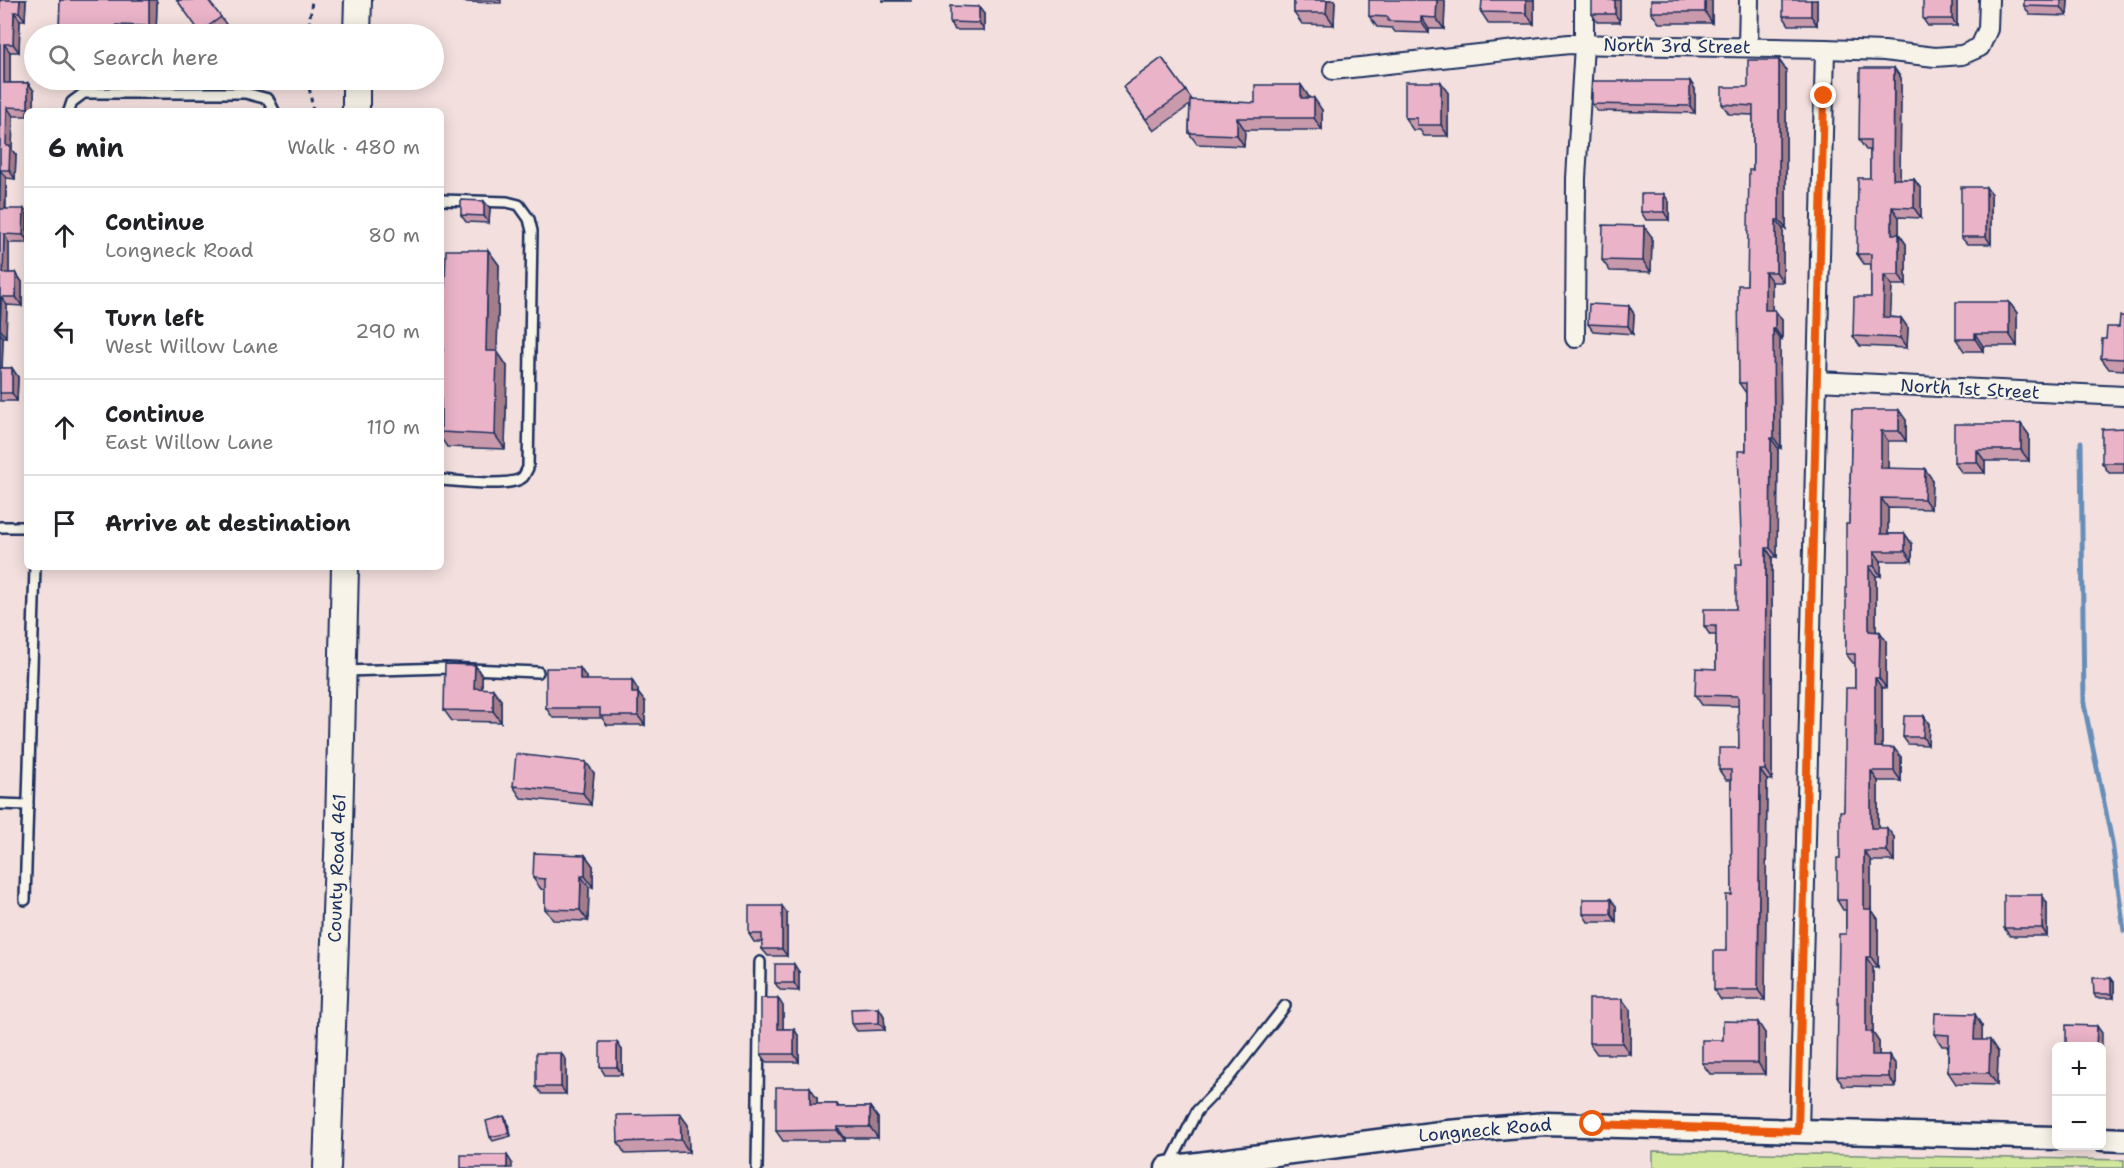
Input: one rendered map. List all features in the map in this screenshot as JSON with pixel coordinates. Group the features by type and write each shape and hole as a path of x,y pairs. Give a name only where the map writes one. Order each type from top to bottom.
{"main road":[{"path":"357,24 358,0"},
{"path":"356,90 356,108"},
{"name":"County Road 461","path":"327,1168 345,570"}],"street":[{"path":"1575,338 1576,178 1584,45 1584,0"},
{"path":"1748,46 1749,0"},
{"name":"North 3rd Street","path":"1333,70 1450,56 1584,45 1748,46 1884,51 1935,57 1962,54 1980,46 1988,29 1989,4"},
{"path":"1798,1131 1825,49"},
{"name":"North 1st Street","path":"1817,381 2124,396"},
{"name":"Longneck Road","path":"1168,1168 1404,1137 1528,1125 1593,1124 2052,1138"},
{"path":"2106,1139 2124,1140"}],"lane":[{"path":"70,108 72,102 84,93 245,93 268,99 272,108"},
{"path":"444,200 507,202 519,205 530,219 532,231 528,468 523,477 516,481 444,480"},
{"path":"0,526 24,527"},
{"path":"25,900 35,570"},
{"path":"343,671 446,668 537,672"},
{"path":"0,804 28,805"},
{"path":"757,1168 760,962"},
{"path":"1168,1168 1197,1111 1227,1080 1285,1006"}],"path":[{"path":"309,24 312,0"},
{"path":"310,90 313,108"}],"green space":[{"path":"1653,1151 2124,1160 2124,1168 1653,1168"}],"building":[{"path":"0,0 20,0 19,12 14,12 13,44 4,44 4,83 24,83 24,90 28,90 28,108 7,107 6,146 10,146 9,170 0,170"},
{"path":"60,0 149,0 149,24 59,24"},
{"path":"177,0 208,0 221,17 211,24 194,24"},
{"path":"1294,0 1327,0 1326,13 1294,13"},
{"path":"1369,0 1437,0 1436,18 1421,17 1421,22 1388,21 1388,17 1369,16"},
{"path":"1482,0 1526,0 1526,13 1481,12"},
{"path":"1592,0 1615,0 1615,14 1592,14"},
{"path":"1651,0 1705,0 1705,12 1651,12"},
{"path":"1783,0 1811,0 1811,16 1783,16"},
{"path":"1923,0 1952,0 1952,19 1923,19"},
{"path":"2024,0 2061,0 2061,7 2024,6"},
{"path":"950,6 979,7 979,23 950,22"},
{"path":"1162,58 1186,91 1146,119 1123,87"},
{"path":"1748,60 1779,60 1779,220 1776,220 1776,272 1765,272 1765,310 1775,310 1775,329 1773,329 1774,438 1771,438 1770,548 1766,548 1765,770 1760,770 1758,990 1714,990 1714,951 1726,951 1726,895 1732,895 1731,770 1719,770 1719,748 1739,748 1738,696 1695,695 1696,668 1716,669 1716,626 1704,626 1704,609 1736,609 1736,564 1742,564 1738,451 1746,451 1746,383 1739,383 1738,285 1747,285 1749,170 1753,170 1753,106 1722,104 1722,87 1748,87"},
{"path":"1860,68 1894,68 1893,179 1914,179 1914,208 1892,207 1892,234 1899,234 1899,275 1884,275 1883,317 1901,318 1900,338 1853,336 1854,297 1871,297 1871,254 1857,254 1858,178 1870,178 1870,140 1859,140"},
{"path":"1592,81 1690,81 1690,106 1592,104"},
{"path":"1405,82 1441,82 1441,125 1417,125 1417,118 1405,118"},
{"path":"1255,85 1301,85 1301,98 1314,98 1314,118 1237,118 1237,135 1189,133 1190,100 1255,103"},
{"path":"1961,187 1986,187 1986,237 1961,237"},
{"path":"1641,194 1664,194 1664,212 1641,212"},
{"path":"461,200 484,201 484,216 461,215"},
{"path":"0,209 24,209 23,235 4,234 3,273 16,273 16,297 1,297 0,329"},
{"path":"1603,225 1644,226 1643,261 1602,260"},
{"path":"446,250 488,250 486,351 497,351 495,435 444,432"},
{"path":"1956,302 2009,302 2009,334 1975,334 1975,339 1956,339"},
{"path":"1589,304 1629,306 1628,326 1588,324"},
{"path":"2120,316 2124,316 2124,359 2101,358 2102,339 2106,339 2107,327 2119,327"},
{"path":"0,368 12,368 12,393 0,393"},
{"path":"1852,410 1899,410 1899,431 1881,431 1881,468 1925,469 1924,499 1881,498 1881,534 1905,534 1905,551 1874,551 1874,566 1869,566 1869,631 1880,632 1879,678 1875,678 1875,747 1894,748 1894,771 1871,771 1871,828 1887,828 1887,851 1864,851 1864,909 1871,909 1871,957 1866,957 1866,1032 1872,1032 1872,1055 1889,1055 1889,1077 1837,1076 1839,934 1846,934 1846,900 1837,900 1837,858 1840,858 1840,811 1844,811 1846,688 1855,688 1855,654 1846,654 1846,524 1849,524"},
{"path":"1954,424 2021,424 2021,450 1977,450 1977,462 1954,462"},
{"path":"2124,428 2124,463 2102,463 2102,429"},
{"path":"445,664 475,665 474,688 493,689 493,711 444,710"},
{"path":"546,668 580,668 580,680 632,680 632,693 638,693 638,716 600,716 600,708 546,708"},
{"path":"1904,716 1924,716 1923,737 1903,737"},
{"path":"516,754 586,762 583,793 513,786"},
{"path":"534,853 585,855 585,876 581,876 580,910 545,909 545,879 533,878"},
{"path":"2004,895 2042,895 2042,928 2004,928"},
{"path":"1583,899 1611,899 1611,914 1583,914"},
{"path":"749,906 782,906 782,949 762,949 762,934 749,934"},
{"path":"775,964 794,964 794,983 775,983"},
{"path":"2093,978 2111,978 2111,994 2094,994"},
{"path":"761,998 778,998 778,1029 794,1029 794,1054 761,1054"},
{"path":"1589,999 1622,999 1622,1043 1589,1043"},
{"path":"879,1008 879,1023 852,1024 851,1009"},
{"path":"1935,1013 1975,1014 1974,1040 1990,1040 1989,1073 1948,1072 1949,1035 1934,1034"},
{"path":"1723,1021 1758,1022 1758,1063 1702,1063 1702,1040 1723,1040"},
{"path":"2066,1025 2097,1026 2096,1042 2066,1042"},
{"path":"600,1042 617,1042 617,1067 600,1067"},
{"path":"536,1053 561,1053 561,1087 536,1087"},
{"path":"776,1087 810,1087 810,1104 870,1107 870,1127 776,1131"},
{"path":"680,1114 681,1140 618,1142 617,1115"},
{"path":"504,1116 509,1133 490,1137 486,1121"},
{"path":"461,1155 507,1155 507,1168 461,1168"}],"waterway":[{"path":"2081,442 2084,704 2112,842 2124,931"}],"route":[{"path":"1593,1124 1798,1131 1824,96"}]}
